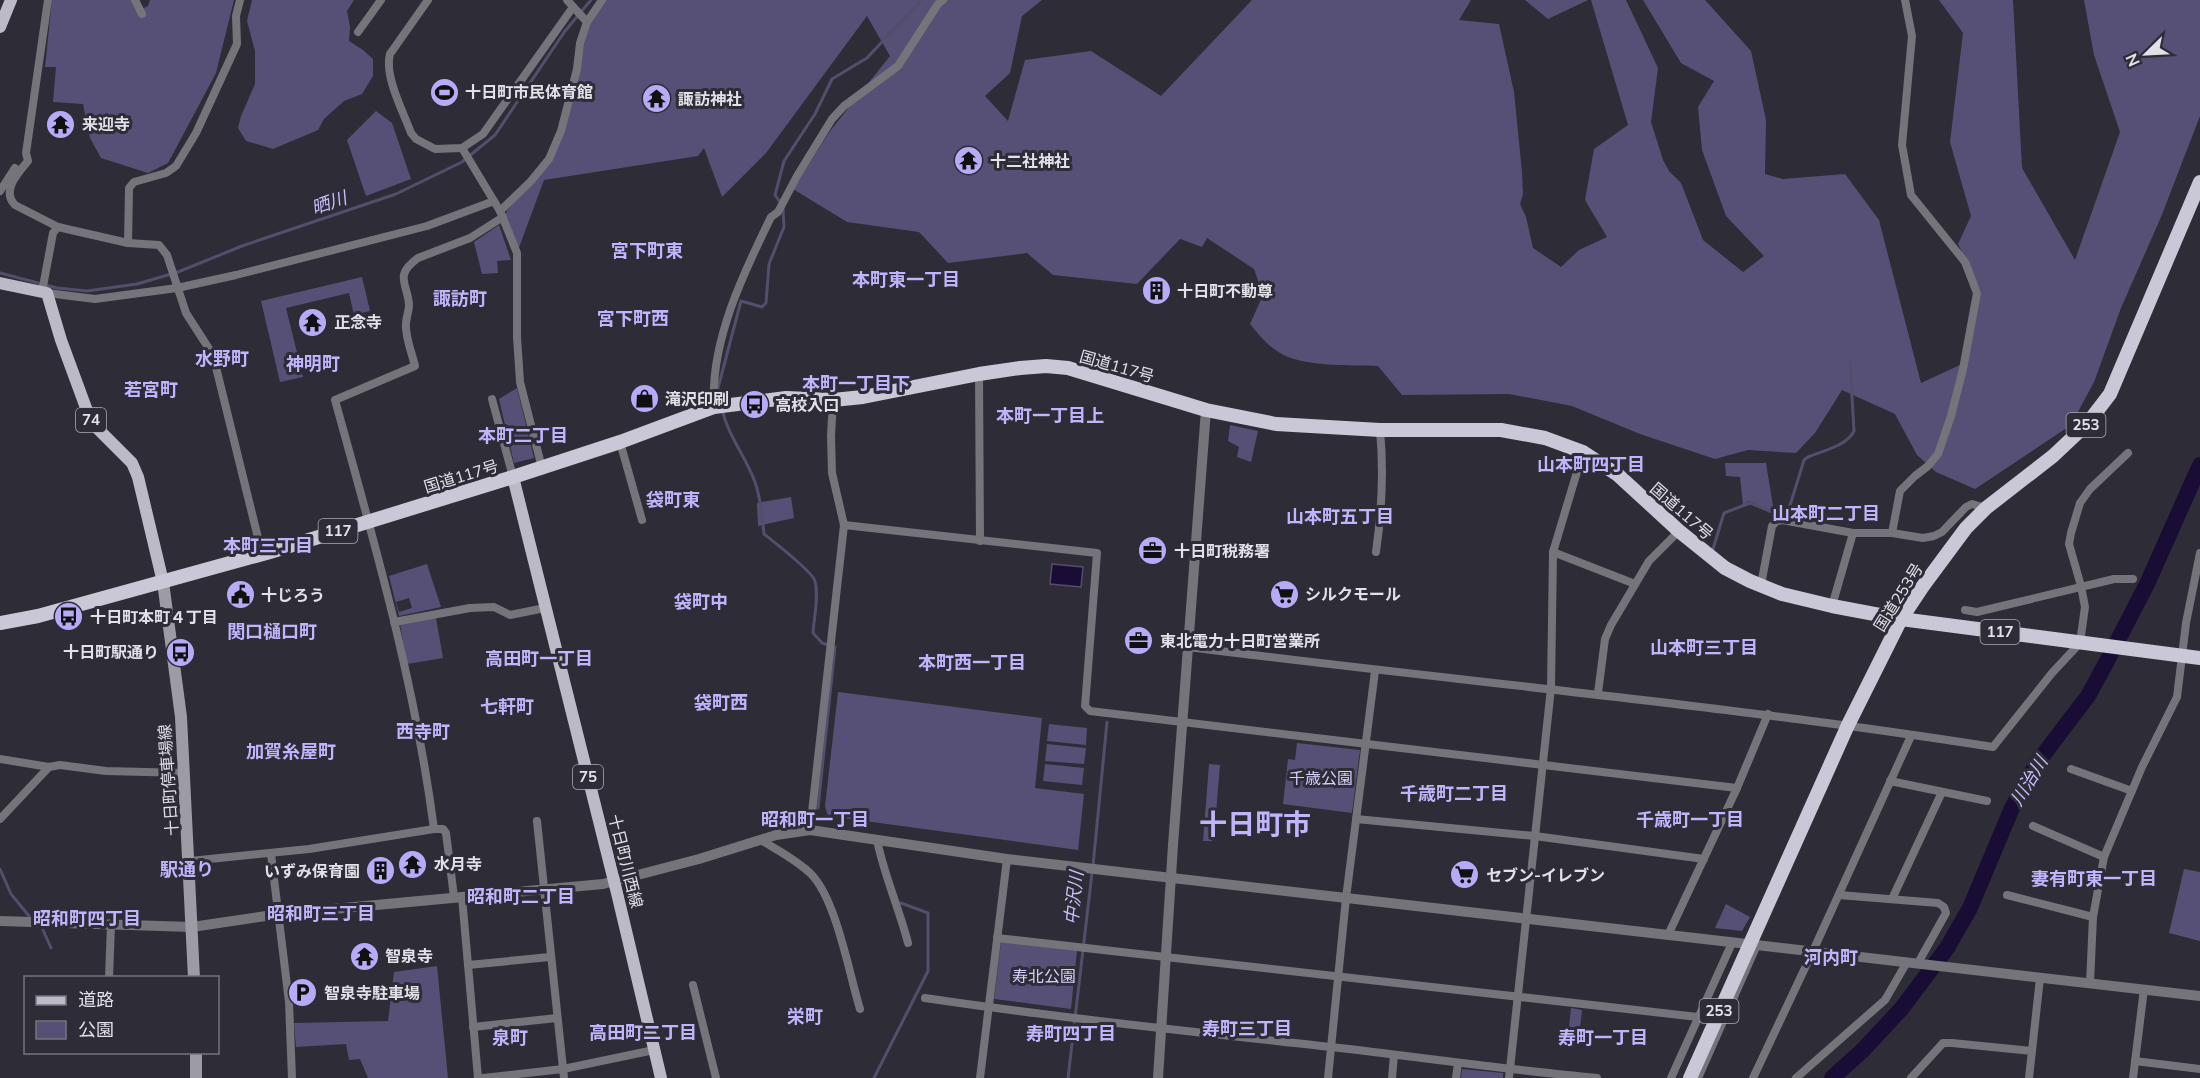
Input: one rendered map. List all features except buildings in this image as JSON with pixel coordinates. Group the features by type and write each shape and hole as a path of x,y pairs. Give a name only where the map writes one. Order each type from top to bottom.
{"highway":[{"name":"国道253号","path":"1690,1078 1753,945 1848,725 1901,619 1966,528 1986,508 2053,456 2087,424 2110,394 2200,182"},
{"name":"国道117号","path":"0,623 38,616 262,554 542,468 714,407 786,398 833,400 863,397 979,374 1040,366 1068,369 1206,410 1276,424 1380,430 1501,430 1545,438 1584,452 1618,475 1679,531 1725,568 1782,594 1901,619 2200,658"}],"main road":[{"path":"0,27 11,0"},
{"path":"0,283 44,292"},
{"name":"74","path":"44,292 88,416 132,463 138,477 163,582"},
{"name":"十日町川西線","path":"513,477 661,1078"},
{"name":"十日町停車場線","path":"163,582 181,717 190,861 194,976"},
{"path":"196,1054 196,1078"}],"street":[{"path":"48,0 26,153 28,161 11,184 10,201 58,227 128,243 159,245 168,255 186,314 213,355 262,554"},
{"path":"135,0 142,14 146,0"},
{"path":"128,243 129,188 134,182 166,173 176,166 196,133 237,44 236,16 240,0"},
{"path":"358,32 381,0"},
{"path":"428,0 390,54 388,62 389,75 411,133 416,139 435,149 464,151 483,134 570,3 587,22"},
{"path":"434,829 427,778 394,622 335,400 415,366 405,326 409,304 402,282 403,277 412,262 418,258 470,238 501,214 549,159 567,110 577,69 580,43 587,22 602,0"},
{"path":"714,407 713,388 716,361 738,289 771,217 778,212 832,118 844,106 898,66 938,4 943,0"},
{"path":"1892,533 1900,491 1938,454 1963,369 1977,293 1965,262 1911,195 1902,145 1912,36 1905,0"},
{"path":"464,151 501,214 517,253 517,337 520,382 542,468"},
{"path":"0,191 26,153"},
{"path":"58,227 53,233 44,292 95,299 308,258 427,226 494,201"},
{"path":"979,374 980,541"},
{"path":"492,399 513,477"},
{"path":"810,830 844,525 832,473 833,400"},
{"path":"1158,1078 1206,410"},
{"path":"1376,552 1382,510 1380,430"},
{"path":"620,442 642,520"},
{"path":"1510,1074 1551,688 1553,552 1584,452"},
{"path":"1188,647 1375,671 1598,693 1768,714 1993,747 2052,673 2080,643 2085,607 2069,544 2080,503 2090,489 2128,453"},
{"path":"1761,585 1772,526 1777,521 1852,533 1892,533 1923,538 1942,532 1966,507 1972,504 1986,508"},
{"path":"844,525 1097,553 1085,706 1090,711 1737,788"},
{"path":"1598,693 1605,639 1649,561 1679,531"},
{"path":"1832,606 1852,533"},
{"path":"1553,552 1635,584"},
{"path":"2090,983 2093,917 2104,857 2176,697 2186,623 2200,553"},
{"path":"1965,610 1977,612 2114,579 2133,579"},
{"path":"394,622 470,608 494,607 510,615 545,608"},
{"path":"1328,1078 1346,898 1375,671"},
{"path":"1668,935 1737,788 1768,714"},
{"path":"1753,1078 1911,736"},
{"path":"0,759 49,767 60,765 106,771 185,773"},
{"path":"0,819 49,767"},
{"path":"2072,769 2132,791"},
{"path":"1890,781 1987,801"},
{"path":"1892,899 1942,792"},
{"path":"1356,819 1535,836 1704,859"},
{"path":"537,822 564,1073"},
{"path":"2033,826 2104,857"},
{"path":"190,861 271,854 443,829 446,833 458,897 468,965 478,1078"},
{"path":"0,921 192,927 279,914 614,882 776,835 810,830 1007,859 2200,996"},
{"path":"760,840 809,872 819,884 834,916 860,1009"},
{"path":"877,840 883,869 895,895 908,943"},
{"path":"271,854 289,1002 292,1078"},
{"path":"980,1078 1007,859"},
{"path":"1796,1078 1885,1000 1915,963 1946,913 1944,907 1938,903 1839,895"},
{"path":"2007,895 2093,917"},
{"path":"109,976 111,925"},
{"path":"997,938 1698,1017"},
{"path":"1671,1078 1732,943"},
{"path":"1698,1078 1753,945"},
{"path":"468,965 550,957"},
{"path":"2029,1078 2040,978"},
{"path":"693,985 716,1078"},
{"path":"2133,1078 2144,989"},
{"path":"925,998 1161,1029 1458,1063 1510,1074 1596,1078"},
{"path":"473,1028 557,1018"},
{"path":"1911,1078 1942,1043 2032,1051"},
{"path":"483,1078 564,1073 654,1050"},
{"path":"1392,1078 1394,1055"},
{"path":"2135,1061 2200,1069"},
{"path":"1456,1078 1458,1063"}],"green space":[{"path":"52,0 136,0 142,9 148,6 150,0 234,0 216,73 168,163 148,173 101,158 90,138 83,104 53,102 56,67 45,67"},
{"path":"252,0 354,0 347,11 350,27 349,41 373,59 373,76 362,94 344,101 324,119 318,130 273,149 246,141 238,128 255,84 255,51 247,21"},
{"path":"603,0 1042,0 1022,16 1010,73 985,96 1008,121 1025,60 1091,51 1161,96 1252,0 1471,0 1459,20 1499,24 1514,92 1522,172 1523,194 1520,204 1526,217 1533,248 1561,267 1579,250 1607,237 1585,200 1594,149 1628,125 1591,0 1626,0 1658,68 1651,122 1663,160 1669,171 1681,183 1703,240 1743,272 1764,256 1726,216 1702,150 1698,107 1714,81 1681,63 1643,0 1705,0 1751,51 1766,120 1765,174 1783,179 1845,174 1879,220 1921,383 1962,364 1981,291 1958,244 1971,216 1950,142 1963,33 1939,0 2013,0 2022,168 2075,260 2120,132 2094,55 2084,0 2200,0 2200,116 2161,217 2121,308 2094,382 2071,425 1975,489 1936,472 1917,455 1895,414 1842,390 1815,433 1796,453 1748,450 1715,459 1640,434 1572,406 1509,394 1402,395 1378,366 1301,361 1289,358 1272,347 1250,324 1263,295 1254,269 1207,238 1202,247 1180,239 1137,284 1053,275 1027,253 948,263 919,232 847,222 793,189 830,131 890,56 867,16 766,153 722,197 704,148 698,156 544,180 517,253 503,217 518,195 549,159 561,131 580,43"},
{"path":"1525,0 1588,0 1548,19"},
{"path":"376,111 392,123 411,179 366,196 347,140"},
{"path":"499,225 511,260 497,261 498,273 482,274 474,242"},
{"path":"362,277 370,311 354,315 349,293 286,308 303,377 280,382 261,301"},
{"path":"517,388 534,458 514,463 499,399"},
{"path":"1230,425 1258,431 1251,462 1237,457 1239,447 1228,441"},
{"path":"1725,463 1766,463 1774,512 1749,501 1743,505 1740,477 1726,476"},
{"path":"791,497 794,518 758,526 757,503"},
{"path":"427,564 441,607 399,616 389,576","holes":["409,598 412,608 399,612 396,602"]},
{"path":"436,618 443,658 407,664 400,624"},
{"path":"838,692 1042,718 1035,788 1084,794 1078,850 828,816 825,806"},
{"path":"1049,724 1087,728 1086,745 1047,741"},
{"name":"千歳公園","path":"1297,743 1360,750 1352,813 1283,804 1288,759 1295,760"},
{"path":"1047,744 1086,748 1084,764 1045,761"},
{"path":"1045,764 1084,768 1082,785 1043,781"},
{"path":"1209,764 1220,765 1214,837 1212,841 1203,841"},
{"path":"2184,869 2200,872 2200,941 2169,933"},
{"path":"1726,904 1750,917 1742,931 1715,928"},
{"name":"寿北公園","path":"1001,942 1077,951 1071,1009 994,999"},
{"path":"437,966 448,1078 368,1078 360,1059 349,1060 346,1044 296,1047 294,1023 388,1021 394,972"},
{"path":"1571,1008 1582,1010 1579,1038 1568,1037"},
{"path":"1462,1069 1503,1073 1503,1078 1461,1078"}],"shaded area":[{"path":"1052,564 1083,567 1081,587 1050,584"}],"waterway":[{"name":"晒川","path":"0,273 57,288 87,291 137,284 178,272 242,246 396,194 462,162 495,135 565,31 591,0"},
{"path":"780,202 775,195 784,161 815,114 832,79 867,58 921,0"},
{"path":"721,402 718,388 741,301 762,307 766,303 769,264 784,227 783,208"},
{"path":"1713,549 1724,513 1750,503 1772,512 1788,512 1804,460 1846,441 1851,436 1854,431 1850,362"},
{"path":"722,409 728,428 755,482 764,534 812,576 817,594 813,633 822,643 835,647 818,808"},
{"name":"川治川","path":"1832,1078 1863,1050 1902,1008 1947,948 1970,908 2012,808 2037,763 2088,696 2106,663 2147,584 2200,465"},
{"name":"中沢川","path":"1093,866 1107,722"},
{"path":"0,869 11,894 29,916"},
{"name":"中沢川","path":"1068,1078 1092,873"},
{"path":"874,1078 928,971 928,913 901,903"},
{"path":"43,930 51,948"}],"place":[{"name":"十日町市民体育館","path":"444,92"},
{"name":"諏訪神社","path":"657,99"},
{"name":"来迎寺","path":"61,124"},
{"name":"十二社神社","path":"969,161"},
{"name":"十日町不動尊","path":"1156,291"},
{"name":"正念寺","path":"313,322"},
{"name":"滝沢印刷","path":"644,399"},
{"name":"高校入口","path":"754,405"},
{"name":"十日町税務署","path":"1153,551"},
{"name":"シルクモール","path":"1284,594"},
{"name":"十じろう","path":"240,595"},
{"name":"十日町本町４丁目","path":"69,617"},
{"name":"東北電力十日町営業所","path":"1139,641"},
{"name":"十日町駅通り","path":"180,652"},
{"name":"水月寺","path":"413,864"},
{"name":"いずみ保育園","path":"381,871"},
{"name":"セブン-イレブン","path":"1465,875"},
{"name":"智泉寺","path":"364,956"},
{"name":"智泉寺駐車場","path":"303,993"}],"district":[{"name":"宮下町東","path":"647,251"},
{"name":"本町東一丁目","path":"906,280"},
{"name":"諏訪町","path":"460,299"},
{"name":"宮下町西","path":"633,319"},
{"name":"水野町","path":"222,359"},
{"name":"神明町","path":"313,364"},
{"name":"本町一丁目下","path":"856,384"},
{"name":"若宮町","path":"151,390"},
{"name":"本町一丁目上","path":"1050,416"},
{"name":"本町二丁目","path":"523,436"},
{"name":"山本町四丁目","path":"1591,465"},
{"name":"袋町東","path":"673,500"},
{"name":"山本町二丁目","path":"1826,514"},
{"name":"山本町五丁目","path":"1340,517"},
{"name":"本町三丁目","path":"268,546"},
{"name":"袋町中","path":"701,602"},
{"name":"関口樋口町","path":"272,632"},
{"name":"山本町三丁目","path":"1704,648"},
{"name":"高田町一丁目","path":"539,659"},
{"name":"本町西一丁目","path":"972,663"},
{"name":"袋町西","path":"721,703"},
{"name":"七軒町","path":"507,707"},
{"name":"西寺町","path":"423,732"},
{"name":"加賀糸屋町","path":"291,752"},
{"name":"千歳町二丁目","path":"1454,794"},
{"name":"昭和町一丁目","path":"815,820"},
{"name":"千歳町一丁目","path":"1690,820"},
{"name":"十日町市","path":"1255,824"},
{"name":"駅通り","path":"187,870"},
{"name":"妻有町東一丁目","path":"2094,879"},
{"name":"昭和町二丁目","path":"521,897"},
{"name":"昭和町三丁目","path":"321,914"},
{"name":"昭和町四丁目","path":"87,919"},
{"name":"河内町","path":"1831,958"},
{"name":"栄町","path":"805,1017"},
{"name":"寿町三丁目","path":"1247,1029"},
{"name":"高田町二丁目","path":"643,1033"},
{"name":"寿町四丁目","path":"1071,1034"},
{"name":"泉町","path":"510,1038"},
{"name":"寿町一丁目","path":"1603,1038"}]}
